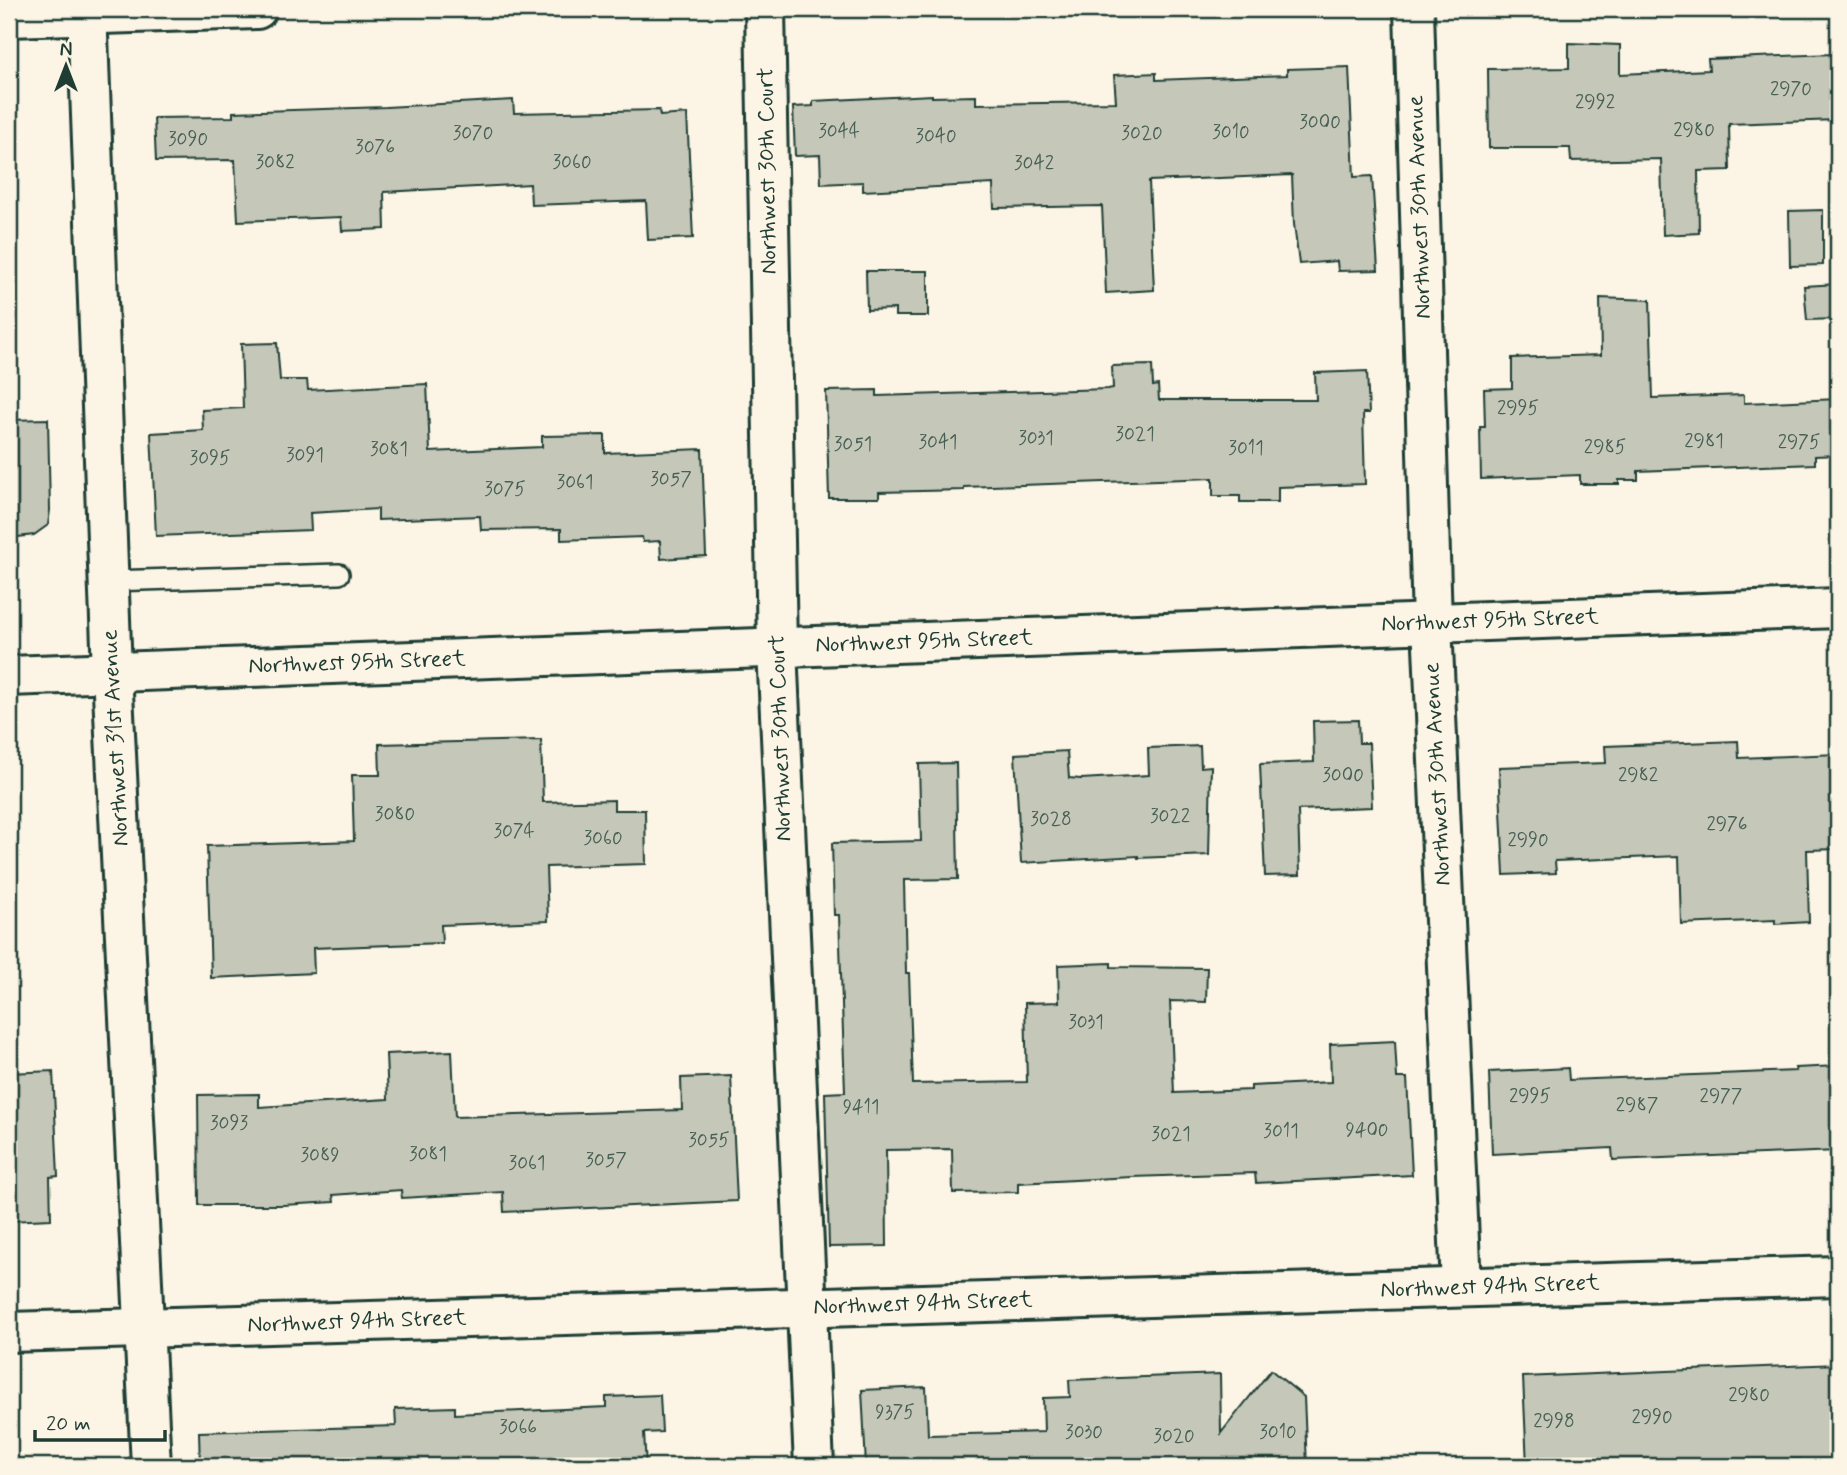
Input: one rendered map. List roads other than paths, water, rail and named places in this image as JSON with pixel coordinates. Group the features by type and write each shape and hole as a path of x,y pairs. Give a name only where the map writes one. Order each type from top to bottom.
{"street":[{"path":"9,17 87,11 257,9"},
{"name":"Northwest 30th Court","path":"765,9 777,648 814,1466"},
{"name":"Northwest 30th Avenue","path":"1414,9 1432,623 1461,1287"},
{"name":"Northwest 31st Avenue","path":"87,11 112,672 151,1466"},
{"name":"Northwest 95th Street","path":"9,676 1838,608"},
{"name":"Northwest 94th Street","path":"9,1332 1838,1276"}],"lane":[{"path":"109,581 339,574"}]}
